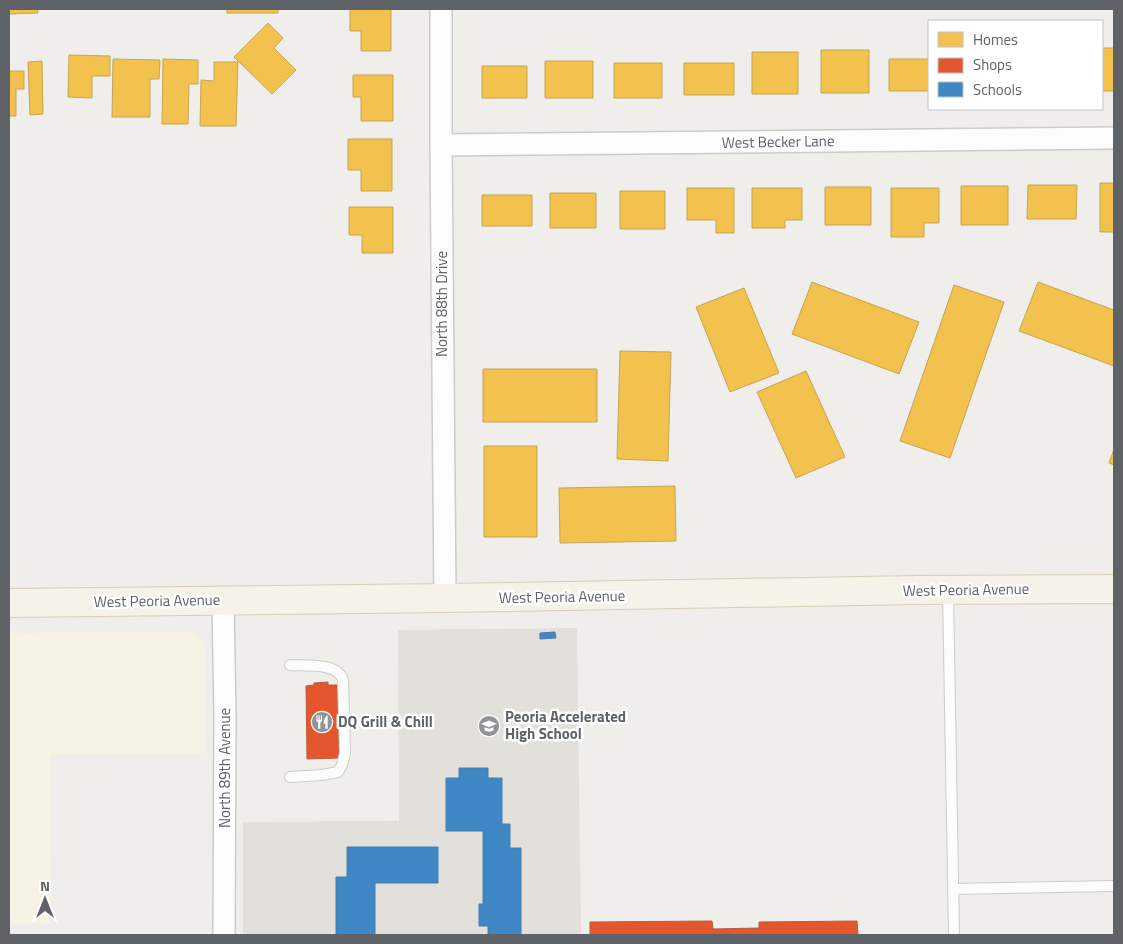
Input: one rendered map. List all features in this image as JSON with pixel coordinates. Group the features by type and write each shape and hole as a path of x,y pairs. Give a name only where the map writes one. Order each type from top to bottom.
{"main road":[{"name":"West Peoria Avenue","path":"9,603 1114,588"}],"street":[{"name":"North 88th Drive","path":"441,9 444,598"},
{"name":"West Becker Lane","path":"441,145 1114,138"},
{"name":"North 89th Avenue","path":"224,600 224,935"}],"lane":[{"path":"948,590 954,935"},
{"path":"290,665 334,668 341,674 343,680 345,753 338,772 290,777"},
{"path":"953,888 1114,886"}],"shaded area":[{"name":"Peoria Accelerated High School","path":"577,628 581,935 243,935 243,822 399,821 398,630"},
{"path":"190,632 197,634 203,640 206,649 206,753 50,755 51,923 9,924 9,633"}],"building: Homes":[{"path":"9,9 37,9 38,13 9,14"},
{"path":"227,9 278,9 278,13 227,13"},
{"path":"350,9 391,9 391,51 361,51 361,31 350,31"},
{"path":"268,23 283,38 274,48 296,70 272,94 234,57"},
{"path":"1103,48 1114,48 1114,91 1103,91"},
{"path":"821,50 869,50 869,93 821,93"},
{"path":"752,52 798,52 798,94 752,94"},
{"path":"69,55 110,56 110,76 92,76 92,98 68,97"},
{"path":"113,59 160,60 159,79 150,79 150,117 112,117"},
{"path":"163,59 198,60 198,84 189,84 188,124 162,124"},
{"path":"889,59 928,59 928,91 889,91"},
{"path":"42,61 43,114 30,115 28,62"},
{"path":"545,61 593,61 593,98 545,98"},
{"path":"214,62 238,62 236,126 200,126 201,80 214,81"},
{"path":"614,63 662,63 662,98 614,98"},
{"path":"684,63 734,63 734,95 684,95"},
{"path":"482,66 527,66 527,98 482,98"},
{"path":"9,71 24,71 24,89 16,89 16,116 9,116"},
{"path":"353,75 393,75 393,121 361,121 361,97 353,97"},
{"path":"348,139 392,139 392,191 361,191 361,170 348,170"},
{"path":"1100,183 1114,183 1114,232 1100,232"},
{"path":"1028,185 1077,185 1076,219 1027,219"},
{"path":"961,186 1008,186 1008,225 961,225"},
{"path":"825,187 871,187 871,225 825,225"},
{"path":"687,188 734,188 734,233 716,233 716,220 687,220"},
{"path":"752,188 802,188 802,220 785,220 785,228 752,228"},
{"path":"891,188 939,188 939,223 924,223 924,237 891,237"},
{"path":"620,191 665,191 665,229 620,229"},
{"path":"550,193 596,193 596,228 550,228"},
{"path":"482,195 532,195 532,226 482,226"},
{"path":"349,207 393,207 393,253 362,253 362,235 349,235"},
{"path":"812,282 919,322 899,374 792,334"},
{"path":"1038,282 1114,310 1114,366 1019,331"},
{"path":"954,285 1004,302 950,458 900,441"},
{"path":"744,288 779,373 730,392 696,307"},
{"path":"620,351 671,352 668,461 617,459"},
{"path":"483,369 597,369 597,422 483,422"},
{"path":"806,371 845,457 796,478 757,392"},
{"path":"484,446 537,446 537,537 484,537"},
{"path":"1114,449 1114,465 1109,463"},
{"path":"675,486 676,541 560,543 559,488"}],"building: Shops":[{"name":"DQ Grill & Chill","path":"328,682 328,685 337,685 339,758 307,759 306,686 314,685 314,683"},
{"path":"712,921 713,929 759,928 759,922 857,921 858,935 590,935 590,922"}],"building: Schools":[{"path":"555,632 556,638 540,639 540,633"},
{"path":"459,768 488,768 488,778 502,778 502,824 510,824 510,848 521,848 521,935 488,935 488,926 479,926 479,904 483,904 483,831 446,831 446,778 459,778"},
{"path":"347,847 438,847 438,883 375,883 375,935 336,935 336,877 347,877"}],"place":[{"name":"DQ Grill & Chill","path":"322,722"},
{"name":"Peoria Accelerated High School","path":"489,726"}]}
